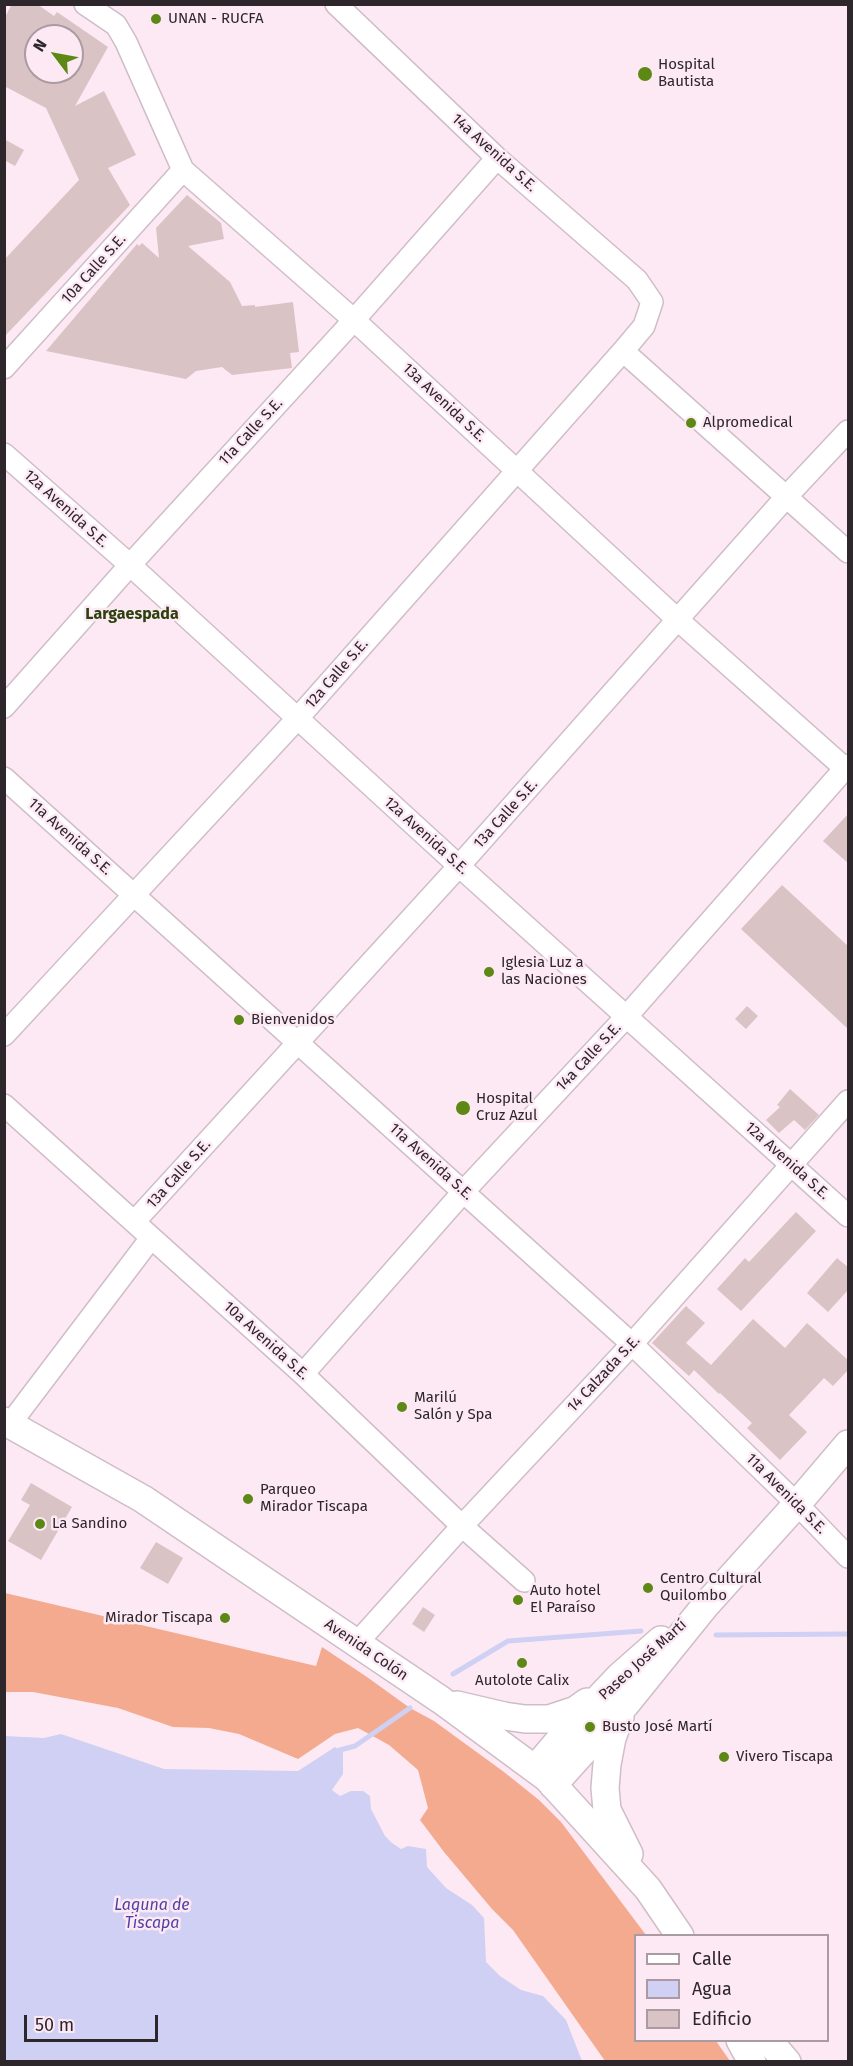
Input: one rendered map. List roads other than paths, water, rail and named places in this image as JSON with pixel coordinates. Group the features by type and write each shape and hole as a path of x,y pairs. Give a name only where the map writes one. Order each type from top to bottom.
{"main road":[{"name":"Avenida Colón","path":"7,1423 143,1499 248,1568 441,1700 544,1777 648,1889 679,1934"},
{"name":"Paseo José Martí","path":"544,1777 625,1705 705,1606 849,1444"},
{"name":"Paseo José Martí","path":"544,1777 563,1736 619,1677 705,1606"},
{"path":"441,1700 489,1714 525,1719 549,1719 576,1710 619,1677"},
{"path":"625,1705 612,1738 607,1764 605,1788 607,1810 648,1889"},
{"path":"741,2042 752,2061"},
{"path":"770,2042 787,2061"}],"street":[{"name":"13a Avenida S.E.","path":"85,4 116,25 126,42 183,170 354,320 678,620 848,768"},
{"name":"14a Avenida S.E.","path":"336,4 497,158 638,280 652,302"},
{"name":"11a Calle S.E.","path":"4,707 129,565 354,320 497,158"},
{"name":"10a Calle S.E.","path":"4,368 183,170"},
{"name":"12a Calle S.E.","path":"4,1035 297,719 517,471 644,326 652,302"},
{"path":"623,351 849,552"},
{"name":"13a Calle S.E.","path":"135,1221 459,866 787,496 849,431"},
{"name":"12a Avenida S.E.","path":"4,454 849,1216"},
{"name":"14a Calle S.E.","path":"303,1374 464,1191 626,1017 848,768"},
{"name":"11a Avenida S.E.","path":"4,778 632,1344 849,1557"},
{"name":"14 Calzada S.E.","path":"356,1644 462,1526 632,1344 849,1101"},
{"name":"10a Avenida S.E.","path":"4,1105 303,1374 462,1526 524,1581"},
{"path":"7,1423 151,1238"}],"water":[{"name":"Laguna de Tiscapa","path":"61,1734 164,1769 298,1771 335,1747 343,1751 343,1774 332,1790 340,1796 351,1791 363,1791 370,1796 371,1809 385,1836 392,1843 401,1849 408,1846 426,1849 427,1867 446,1888 472,1905 484,1918 486,1962 500,1976 521,1990 543,1996 566,2020 582,2061 5,2061 5,1736 44,1738"}],"waterway":[{"path":"453,1674 508,1641 641,1631"},
{"path":"716,1635 848,1634"},
{"path":"340,1750 355,1746 410,1708"}],"place":[{"name":"UNAN - RUCFA","path":"156,19"},
{"name":"Hospital Bautista","path":"645,74"},
{"name":"Alpromedical","path":"691,423"},
{"name":"Iglesia Luz a las Naciones","path":"489,972"},
{"name":"Bienvenidos","path":"239,1020"},
{"name":"Hospital Cruz Azul","path":"463,1108"},
{"name":"Marilú Salón y Spa","path":"402,1407"},
{"name":"Parqueo Mirador Tiscapa","path":"248,1499"},
{"name":"La Sandino","path":"40,1524"},
{"name":"Centro Cultural Quilombo","path":"648,1588"},
{"name":"Auto hotel El Paraíso","path":"518,1600"},
{"name":"Mirador Tiscapa","path":"225,1618"},
{"name":"Autolote Calix","path":"522,1663"},
{"name":"Busto José Martí","path":"590,1727"},
{"name":"Vivero Tiscapa","path":"724,1757"}],"district":[{"name":"Largaespada","path":"132,615"}]}
